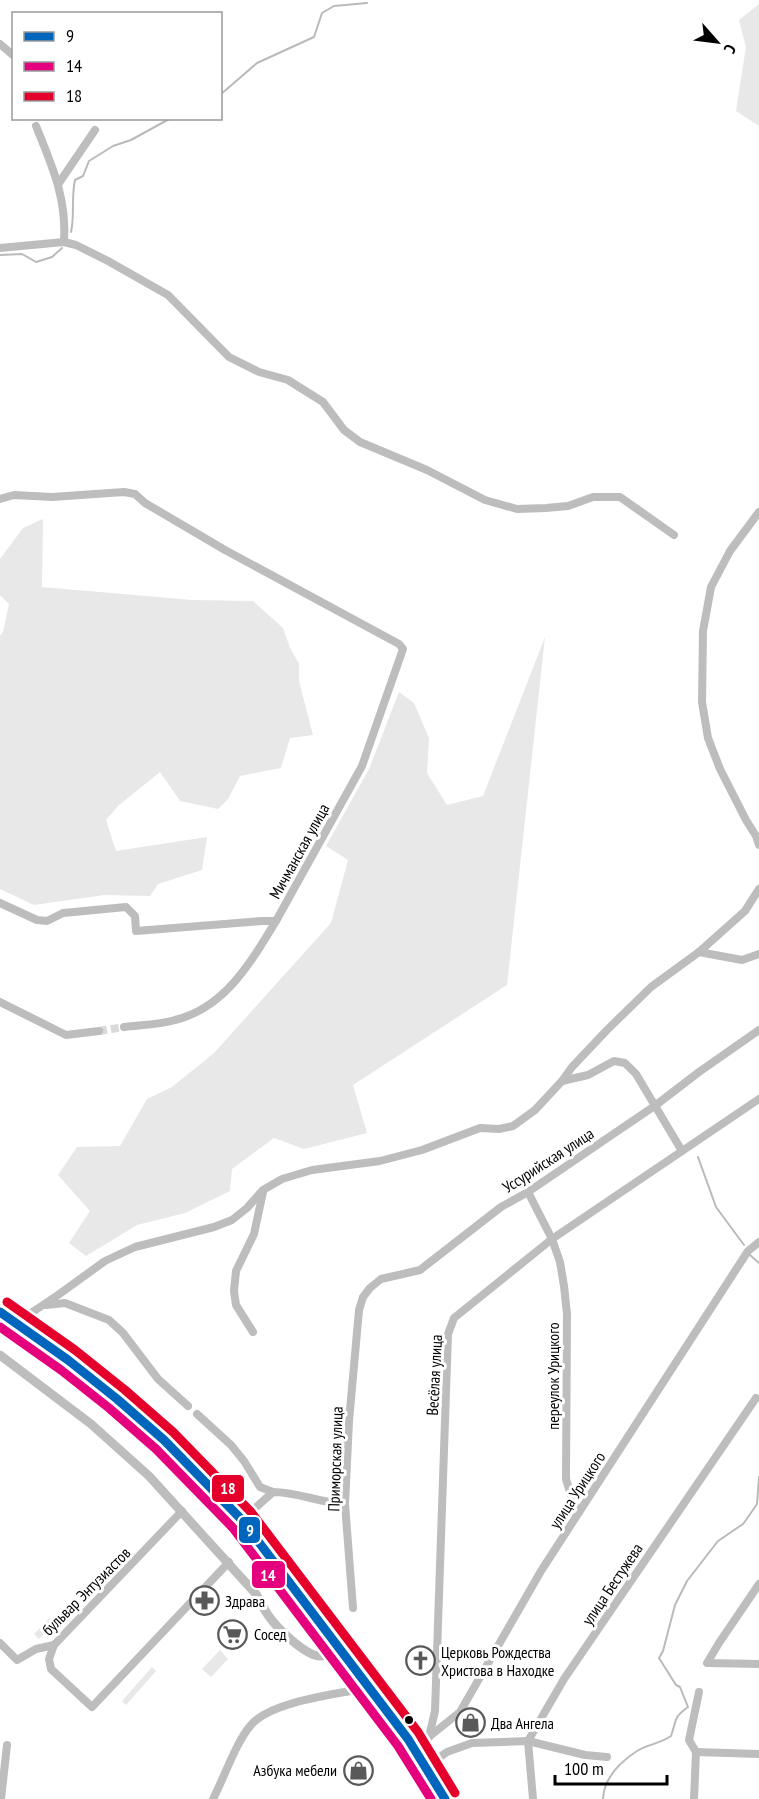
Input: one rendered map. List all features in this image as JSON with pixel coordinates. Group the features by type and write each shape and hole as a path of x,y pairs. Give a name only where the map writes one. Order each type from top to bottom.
{"main road":[{"path":"0,1312 68,1360 164,1440 242,1520 283,1571 368,1688 415,1748 445,1799"}],"street":[{"path":"0,44 12,54"},
{"path":"36,126 59,183 65,227 64,242"},
{"path":"59,183 95,130"},
{"path":"0,248 64,242 76,245 108,261 168,295 229,357 259,372 288,380 323,402 344,430 360,442 427,470 485,500 517,509 568,506 594,497 620,497 674,535"},
{"name":"Мичманская улица","path":"0,499 14,495 52,497 124,492 135,494 145,504 205,539 399,644 404,649 362,766 276,921 136,931 135,916 126,907 63,913 47,921 37,920 0,903"},
{"path":"759,512 730,550 711,587 703,631 702,702 708,738 720,769 759,845"},
{"path":"16,1323 105,1261 135,1247 214,1227 232,1220 263,1191 291,1175 380,1161 430,1147 480,1128 499,1129 513,1126 535,1110 593,1045 651,987 699,952 745,911 759,889"},
{"path":"124,1027 175,1021 206,1007 232,986 252,960 276,921"},
{"path":"699,952 742,960 759,954"},
{"path":"0,1002 66,1035 99,1031"},
{"name":"Уссурийская улица","path":"359,1310 363,1297 381,1279 420,1270 501,1207 528,1192 656,1105 759,1030"},
{"path":"562,1081 581,1078 614,1061 620,1061 636,1074 682,1151"},
{"name":"Весёлая улица","path":"429,1737 435,1711 448,1334 454,1318 552,1239 759,1099"},
{"path":"254,1332 236,1305 234,1291 236,1271 257,1225 263,1191"},
{"name":"переулок Урицкого","path":"528,1192 552,1239 561,1270 567,1314 566,1479 573,1502 579,1512"},
{"name":"улица Урицкого","path":"415,1748 460,1712 541,1571 748,1251 759,1242"},
{"path":"44,1305 64,1303 109,1320 123,1333 159,1379 189,1406"},
{"name":"Приморская улица","path":"353,1608 345,1504 349,1421 359,1310"},
{"path":"0,1355 112,1441 149,1476 229,1562 256,1594 269,1617 298,1646 320,1657 338,1647"},
{"name":"улица Бестужева","path":"528,1741 564,1679 756,1398"},
{"path":"196,1414 231,1445 260,1487 325,1503 345,1504"},
{"path":"242,1520 273,1492"},
{"name":"бульвар Энтузиастов","path":"0,1643 17,1660 36,1649 54,1646 182,1511"},
{"path":"54,1646 49,1659 51,1669 93,1707 229,1562"},
{"path":"759,1584 707,1663 759,1664"},
{"path":"213,1799 245,1734 256,1720 288,1704 368,1688"},
{"path":"694,1799 696,1752 689,1740 699,1692"},
{"path":"528,1741 533,1799"},
{"path":"426,1767 447,1752 472,1743 528,1741 585,1755 607,1757"},
{"path":"1,1799 7,1745"},
{"path":"696,1752 759,1754"}],"shaded area":[{"path":"759,4 759,126 736,111 746,47 739,20"},
{"path":"43,519 42,587 192,600 253,601 283,628 299,664 299,681 313,735 290,738 281,768 240,776 228,799 218,809 180,801 160,772 118,806 106,820 116,851 207,837 202,870 158,884 150,896 104,895 34,905 0,889 0,636 3,632 9,604 0,595 0,559 23,528"},
{"path":"545,637 507,985 353,1085 367,1133 304,1149 274,1138 232,1169 230,1191 185,1213 137,1225 86,1256 69,1243 90,1211 58,1175 77,1147 120,1146 147,1099 172,1087 214,1053 331,923 348,860 326,846 369,769 399,692 414,703 429,738 427,773 447,805 483,796"},
{"path":"50,1618 54,1623 39,1639 34,1634"},
{"path":"220,1650 228,1659 211,1677 202,1669"},
{"path":"152,1667 156,1671 126,1705 122,1701"}],"waterway":[{"path":"222,93 257,63 314,37 322,13 334,6 367,3"},
{"path":"71,232 75,180 83,176 89,161 113,146 131,140 167,120"},
{"path":"0,255 22,254 36,262 52,257 62,248"},
{"path":"698,1157 716,1207 744,1245"},
{"path":"750,1255 759,1263"},
{"path":"603,1799 606,1784 619,1765 637,1751 671,1736 675,1722 688,1707 680,1687 676,1685 659,1658 663,1651 675,1605 687,1581 718,1541 743,1524 757,1504 759,1477"}],"tunnel":[{"path":"99,1031 124,1027"}],"transit line":[{"name":"18","path":"7,1302 75,1350 125,1390 173,1432 251,1512 418,1732 455,1793"},
{"name":"9","path":"0,1312 68,1360 117,1399 164,1440 242,1520 408,1739 445,1799"},
{"name":"14","path":"0,1327 61,1370 109,1408 156,1449 233,1528 398,1746 431,1799"}],"place":[{"name":"Здрава","path":"204,1601"},
{"name":"Сосед","path":"233,1634"},
{"name":"Церковь Рождества Христова в Находке","path":"420,1661"},
{"name":"Два Ангела","path":"470,1723"},
{"name":"Азбука мебели","path":"358,1770"}]}
